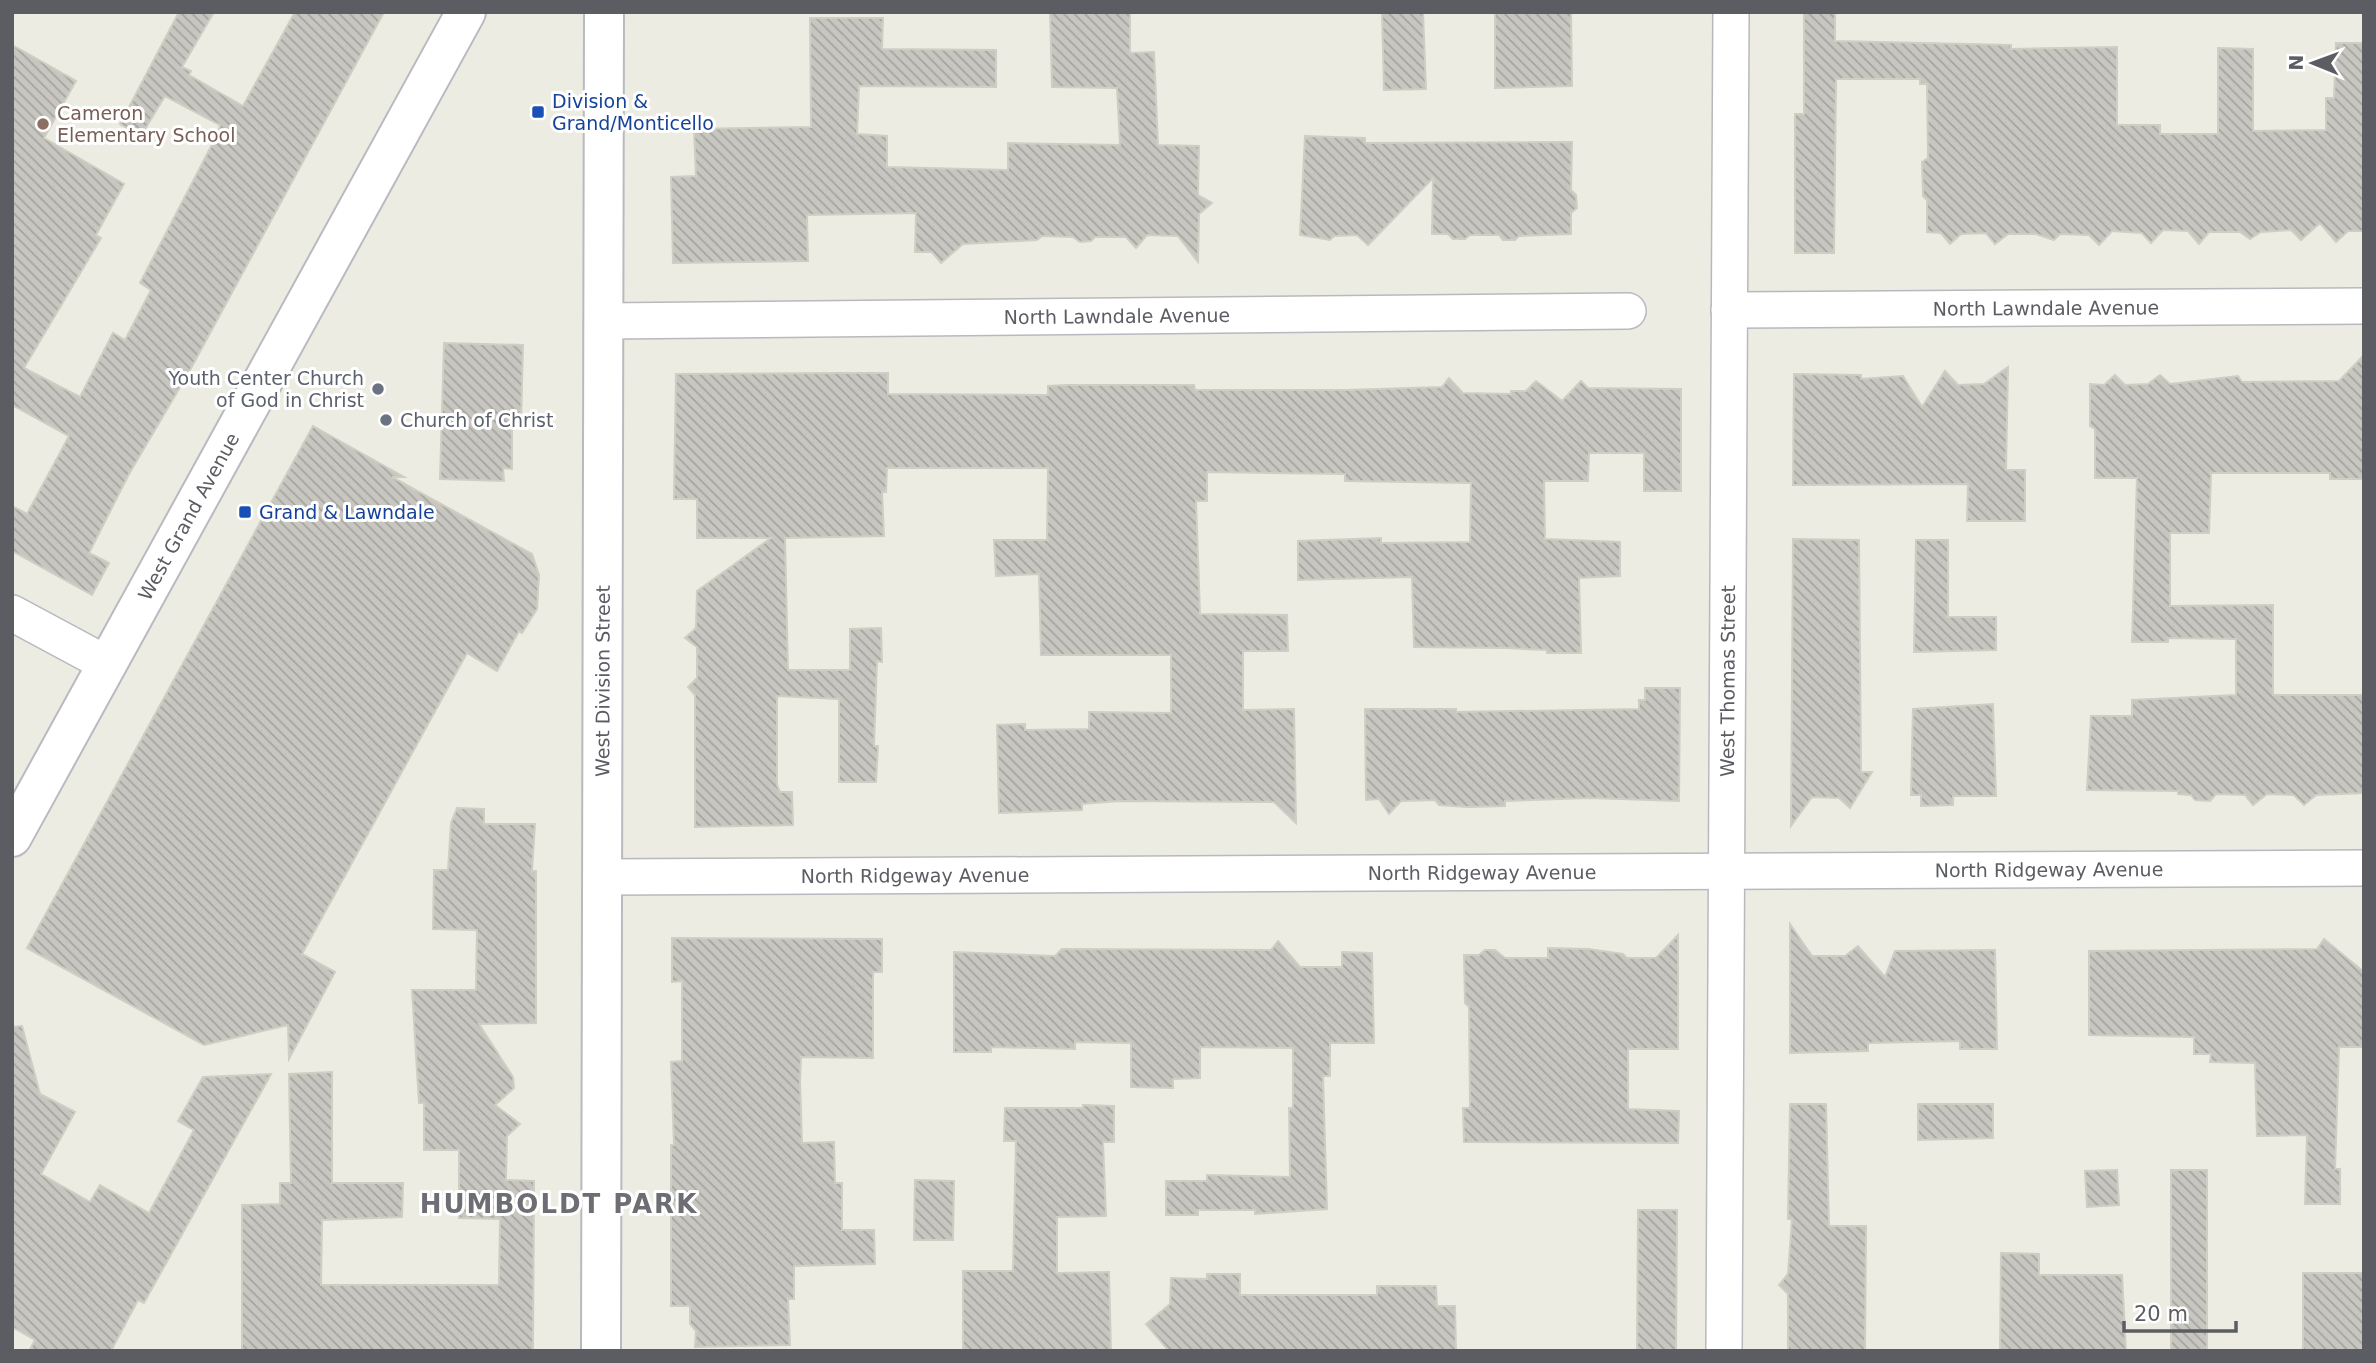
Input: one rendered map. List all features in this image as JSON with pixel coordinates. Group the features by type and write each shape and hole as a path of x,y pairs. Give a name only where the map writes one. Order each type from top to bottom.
{"main road":[{"name":"West Grand Avenue","path":"12,836 466,12"},
{"name":"West Division Street","path":"601,1351 604,12"}],"street":[{"name":"West Thomas Street","path":"1724,1351 1731,12"},
{"name":"North Lawndale Avenue","path":"1729,310 2364,306"},
{"name":"North Lawndale Avenue","path":"604,321 1628,311"},
{"path":"12,613 107,664"},
{"name":"North Ridgeway Avenue","path":"602,877 2364,868"}],"building":[{"path":"179,12 214,12 182,67 191,71 189,75 243,106 295,12 384,12 189,372 129,474 89,553 109,563 92,595 12,551 12,506 27,514 69,436 12,405 12,45 76,81 44,138 124,184 96,235 101,238 24,368 80,397 113,333 125,340 151,290 140,283 218,133 220,125 165,96 141,136 120,124"},
{"path":"1050,12 1130,12 1130,53 1154,52 1158,145 1199,146 1198,195 1212,203 1199,214 1198,262 1178,236 1147,235 1136,248 1126,237 1095,237 1091,241 1080,242 1073,237 1042,236 1037,240 963,244 941,263 932,252 915,252 916,213 807,215 808,261 673,263 671,177 696,176 694,129 811,127 810,18 883,18 882,49 996,50 996,87 859,86 857,134 887,136 887,167 1008,170 1008,143 1120,145 1117,88 1052,87"},
{"path":"1382,12 1423,12 1426,89 1384,90"},
{"path":"1495,12 1571,12 1572,86 1495,88"},
{"path":"1804,12 1835,12 1835,41 2011,45 2011,49 2117,47 2117,125 2160,125 2160,134 2218,134 2218,48 2253,49 2253,131 2326,130 2326,98 2334,98 2336,43 2364,43 2364,231 2348,231 2336,242 2320,223 2301,240 2291,230 2261,232 2250,239 2240,232 2209,232 2199,244 2188,231 2163,230 2151,243 2142,233 2112,231 2099,245 2089,235 2060,234 2054,240 2036,234 2008,234 1995,244 1986,233 1961,234 1950,244 1941,233 1927,232 1927,200 1923,196 1922,162 1928,158 1927,84 1920,84 1920,79 1836,79 1834,253 1795,253 1795,114 1804,114"},
{"path":"1305,136 1365,138 1365,143 1572,142 1571,190 1576,195 1577,208 1571,213 1571,234 1519,236 1515,240 1503,240 1499,235 1470,235 1465,239 1453,239 1448,234 1432,234 1433,178 1368,245 1357,235 1334,236 1330,240 1300,235"},
{"path":"444,343 523,345 521,423 512,423 512,469 503,468 504,481 440,479"},
{"path":"2364,355 2364,479 2330,479 2330,473 2211,473 2209,533 2170,533 2170,606 2273,605 2273,695 2364,695 2364,793 2316,795 2304,805 2294,795 2267,794 2253,805 2245,795 2216,794 2210,801 2195,800 2191,795 2178,794 2178,791 2087,790 2091,716 2132,716 2132,700 2236,695 2236,639 2168,638 2168,642 2132,642 2137,478 2095,478 2095,429 2090,426 2090,384 2104,385 2115,375 2125,385 2148,384 2160,375 2170,384 2238,376 2242,382 2339,381"},
{"path":"2008,367 2006,470 2025,470 2025,521 1967,521 1968,484 1793,485 1794,374 1861,375 1861,379 1903,376 1922,407 1945,371 1958,385 1984,384"},
{"path":"888,373 888,394 1048,395 1048,386 1067,385 1194,385 1195,390 1346,390 1442,387 1449,378 1463,393 1511,394 1511,391 1526,391 1536,381 1562,401 1581,381 1588,388 1681,389 1681,491 1644,491 1644,453 1589,453 1588,481 1544,481 1545,539 1620,542 1620,576 1579,578 1581,653 1547,653 1547,650 1506,648 1414,647 1412,577 1298,580 1298,541 1381,538 1381,543 1470,542 1471,483 1345,481 1345,474 1207,472 1207,501 1196,501 1200,614 1287,615 1288,651 1243,651 1243,710 1294,709 1296,823 1274,802 1118,801 1082,804 1082,810 999,813 997,725 1025,724 1025,730 1089,729 1089,712 1171,713 1171,655 1041,655 1039,574 996,576 994,540 1047,540 1048,468 887,468 886,492 882,492 884,536 785,538 788,670 850,670 850,629 881,628 882,662 877,661 874,746 878,746 876,782 839,782 839,699 777,696 777,785 780,792 792,792 793,825 695,827 695,695 688,687 697,678 697,647 685,638 696,628 697,591 771,538 697,538 697,499 674,499 676,374"},
{"path":"313,426 404,477 392,477 532,554 539,575 537,609 522,633 519,631 497,671 467,653 302,954 335,972 289,1059 288,1025 204,1045 27,948"},
{"path":"1793,539 1859,540 1861,772 1872,772 1850,808 1839,798 1812,797 1791,826"},
{"path":"1916,540 1948,540 1948,617 1996,617 1996,650 1914,652"},
{"path":"1645,688 1680,688 1679,801 1589,798 1505,801 1505,806 1468,807 1439,805 1435,800 1401,801 1389,814 1379,799 1366,800 1365,709 1456,709 1456,712 1639,709 1639,700 1645,700"},
{"path":"1993,704 1996,796 1953,796 1953,805 1921,806 1921,795 1911,795 1913,709"},
{"path":"457,808 484,809 484,824 535,824 532,871 536,871 536,1023 479,1024 513,1077 514,1088 495,1105 520,1124 507,1136 506,1180 534,1181 533,1351 242,1351 242,1205 280,1204 280,1183 291,1183 289,1074 332,1072 332,1183 403,1183 402,1217 322,1220 321,1285 499,1285 500,1219 459,1218 459,1150 424,1150 424,1103 419,1103 412,990 476,990 477,930 433,929 434,870 448,870 451,823"},
{"path":"1790,924 1812,956 1845,956 1858,946 1885,977 1895,951 1995,950 1997,1049 1960,1049 1960,1041 1868,1043 1868,1051 1790,1053"},
{"path":"1678,935 1678,1049 1628,1049 1628,1109 1679,1111 1678,1143 1464,1142 1463,1108 1470,1108 1469,1007 1465,1003 1464,955 1479,955 1485,950 1495,950 1505,958 1548,958 1548,948 1588,949 1623,954 1627,958 1656,958"},
{"path":"672,938 882,939 882,972 873,972 873,1058 801,1057 800,1081 802,1143 834,1142 835,1183 842,1183 842,1230 874,1230 875,1264 794,1266 794,1299 788,1299 790,1345 695,1347 696,1331 690,1324 690,1306 671,1306 671,1145 674,1145 671,1062 682,1061 682,981 672,982"},
{"path":"2324,939 2364,972 2364,1047 2339,1047 2335,1169 2340,1169 2340,1204 2305,1204 2307,1135 2257,1136 2255,1063 2210,1062 2211,1054 2194,1054 2194,1037 2089,1035 2089,951 2317,949"},
{"path":"1278,941 1300,967 1342,967 1342,952 1372,953 1374,1043 1330,1043 1330,1076 1323,1076 1327,1209 1255,1214 1255,1210 1198,1210 1198,1215 1166,1215 1166,1181 1207,1181 1207,1175 1290,1177 1289,1108 1293,1108 1293,1048 1200,1047 1200,1078 1173,1079 1173,1088 1131,1087 1131,1043 1075,1042 1075,1049 991,1047 991,1052 954,1052 954,952 1055,956 1062,949 1271,950"},
{"path":"22,1026 40,1094 75,1112 41,1174 90,1202 100,1185 149,1213 194,1130 178,1121 203,1077 271,1074 144,1303 138,1300 111,1351 29,1351 35,1340 12,1327 12,1027"},
{"path":"1790,1104 1826,1104 1829,1226 1866,1226 1865,1351 1788,1351 1788,1294 1779,1285 1788,1274 1792,1219 1788,1219"},
{"path":"1918,1104 1993,1104 1993,1138 1918,1140"},
{"path":"1083,1105 1114,1106 1114,1142 1103,1142 1106,1216 1057,1217 1057,1273 1109,1272 1111,1351 963,1351 963,1271 1013,1271 1016,1141 1004,1141 1005,1108 1083,1108"},
{"path":"2117,1170 2119,1205 2087,1207 2085,1171"},
{"path":"2171,1170 2207,1170 2207,1351 2171,1351"},
{"path":"915,1180 954,1181 953,1240 914,1240"},
{"path":"1638,1210 1677,1210 1676,1351 1637,1351"},
{"path":"2001,1253 2039,1254 2039,1275 2122,1275 2126,1351 2000,1351"},
{"path":"2303,1273 2364,1273 2364,1351 2303,1351"},
{"path":"1207,1274 1240,1274 1240,1295 1377,1295 1377,1286 1436,1286 1437,1306 1455,1306 1456,1351 1169,1351 1146,1324 1170,1304 1171,1278 1207,1279"}],"place":[{"name":"Division & Grand/Monticello","path":"538,112"},
{"name":"Cameron Elementary School","path":"43,124"},
{"name":"Youth Center Church of God in Christ","path":"378,389"},
{"name":"Church of Christ","path":"386,420"},
{"name":"Grand & Lawndale","path":"245,512"}],"district":[{"name":"HUMBOLDT PARK","path":"559,1204"}]}
